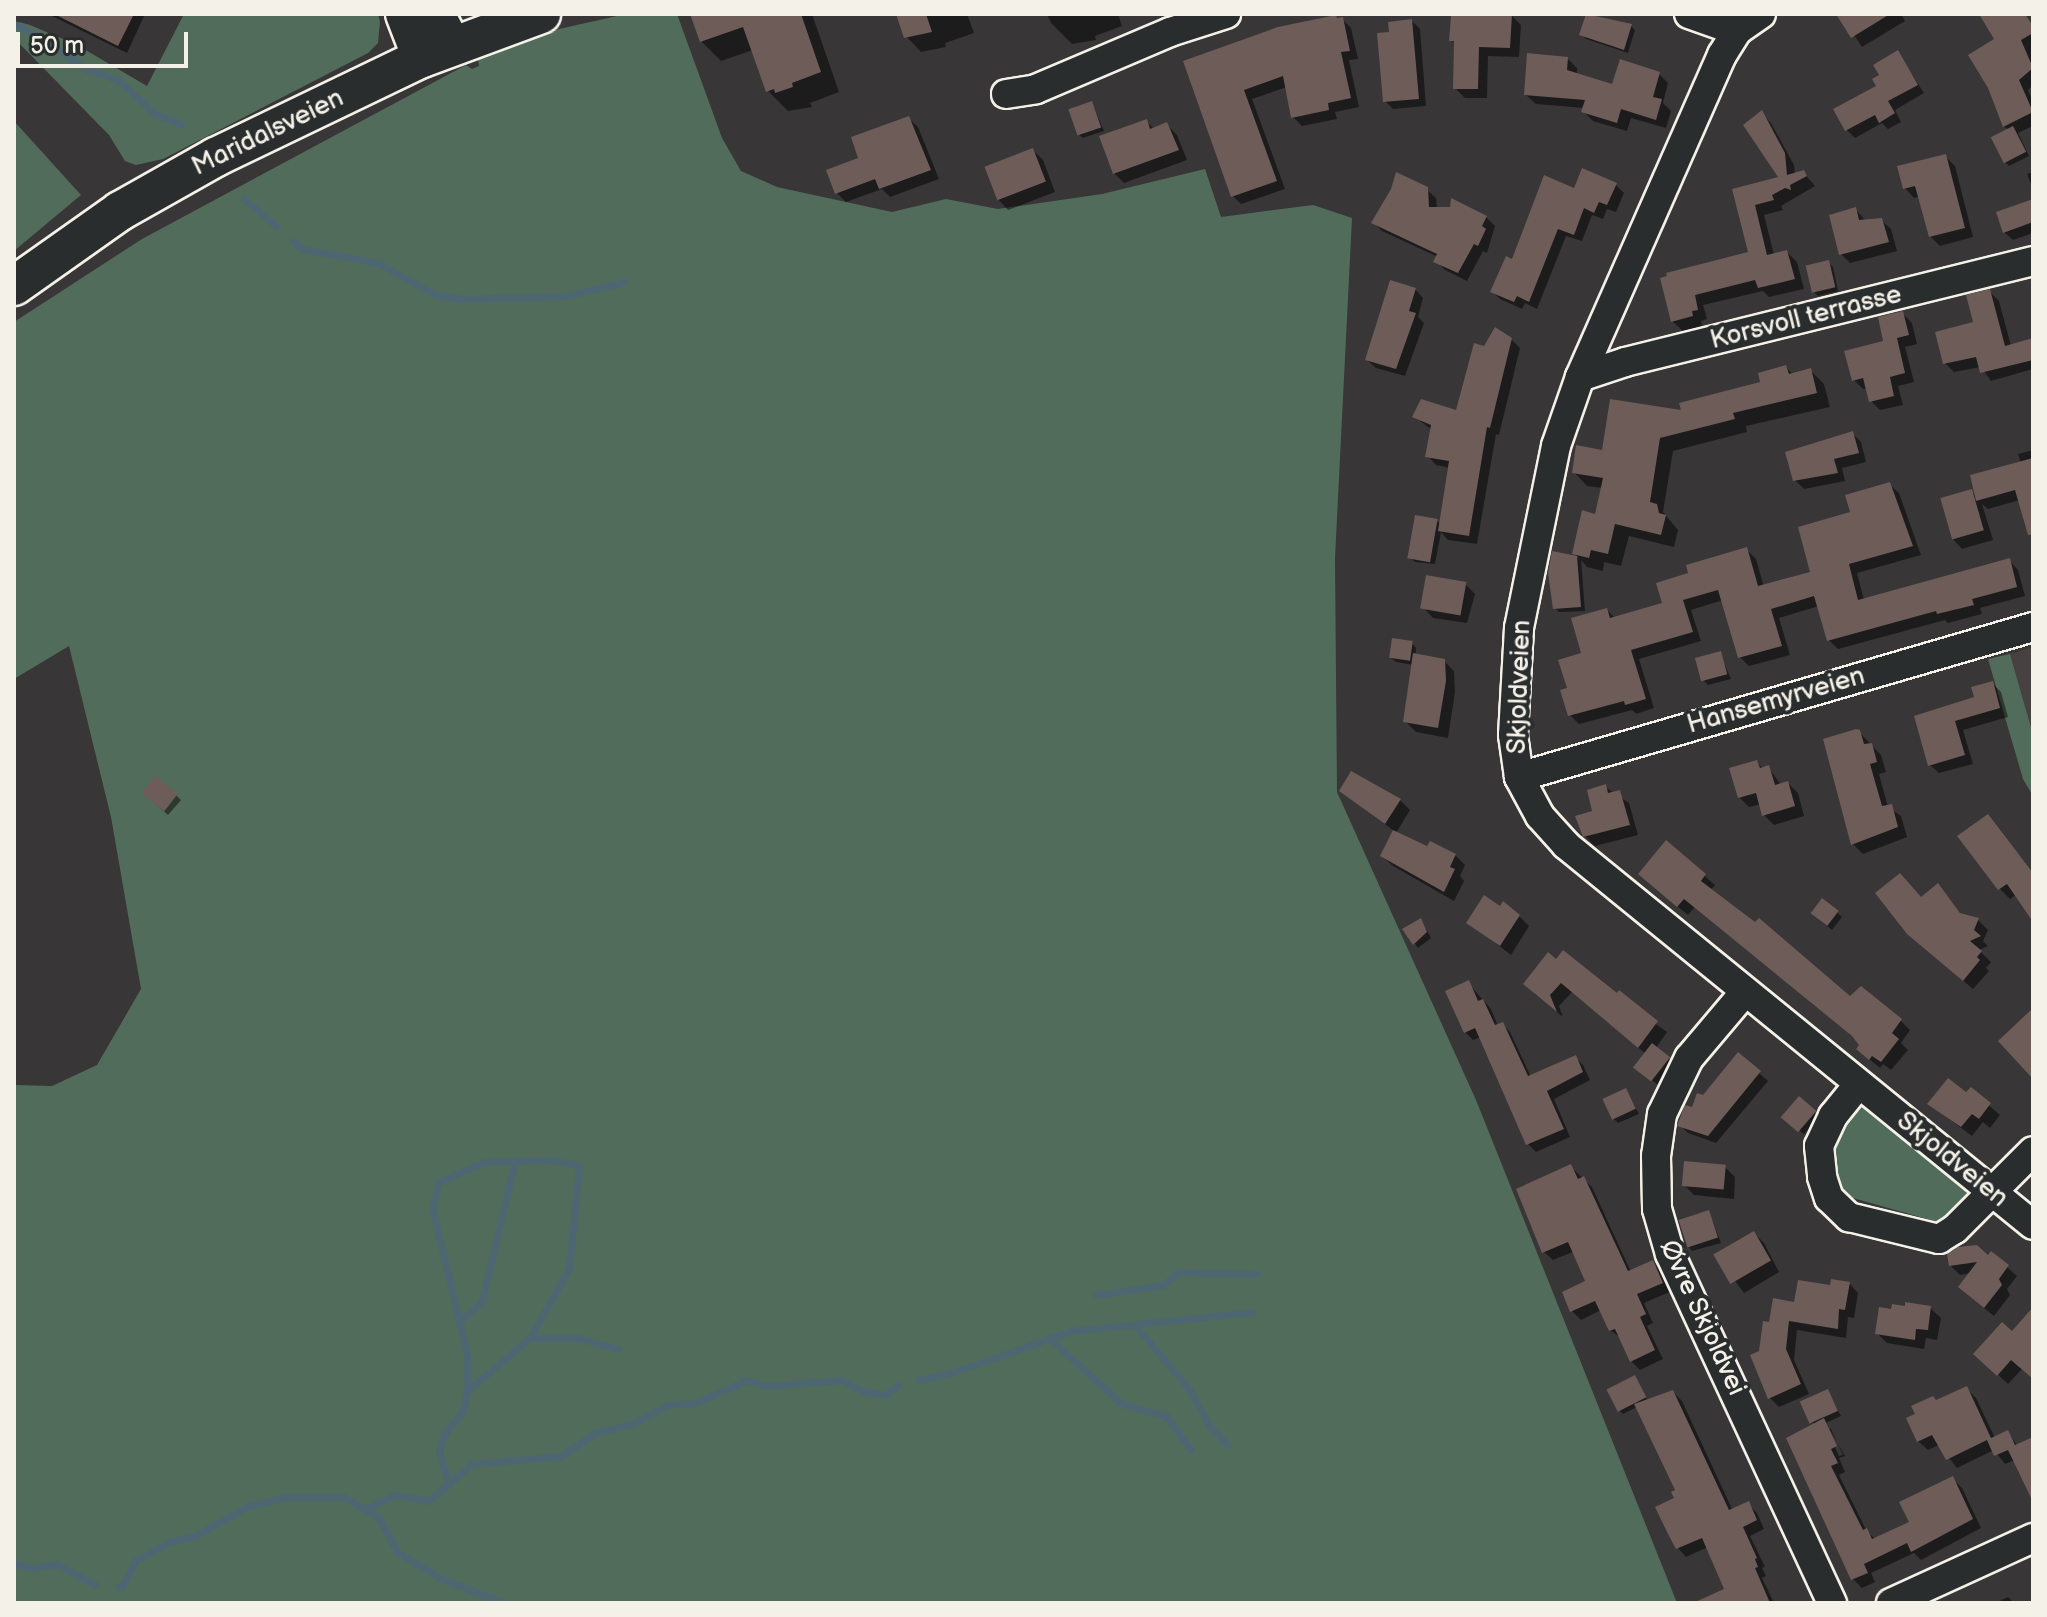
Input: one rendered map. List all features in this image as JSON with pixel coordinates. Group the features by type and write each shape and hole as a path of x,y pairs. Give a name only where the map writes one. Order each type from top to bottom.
{"street":[{"path":"405,14 436,39"},
{"name":"Maridalsveien","path":"14,286 85,234 160,187 436,39 541,14"},
{"path":"1006,94 1036,89 1170,32 1226,14"},
{"path":"1689,14 1737,31"},
{"name":"Skjoldveien","path":"1761,14 1737,31 1722,55 1580,377 1556,446 1540,508 1519,628 1513,735 1519,777 1552,832 1744,993 2033,1225"},
{"name":"Korsvoll terrasse","path":"1580,377 1625,362 2033,261"},
{"name":"Hansemyrveien","path":"1519,777 2033,627"},
{"name":"Øvre Skjoldvei","path":"1744,993 1689,1058 1662,1114 1656,1156 1657,1209 1670,1254 1832,1603"},
{"path":"1858,1085 1833,1116 1819,1146 1822,1177 1829,1198 1839,1211 1849,1217 1939,1239 1955,1229 2033,1151"},
{"path":"1891,1603 2033,1538"}],"shaded area":[{"path":"2033,647 2033,733 2010,654"}],"green space":[{"path":"184,14 378,14 380,22 378,43 368,53 163,159 136,165 125,161 109,135 14,38 14,27 19,22 30,25 77,45 147,86"},
{"path":"626,14 677,14 722,138 741,171 777,187 892,212 946,199 998,209 1102,194 1205,169 1221,217 1313,205 1352,218 1335,558 1337,792 1476,1100 1677,1603 14,1603 14,1085 52,1086 97,1065 141,989 111,817 69,646 14,679 14,322 142,239 466,65 472,69 479,66 478,60 559,29"},
{"path":"14,121 81,195 14,251"},
{"path":"2010,654 2033,734 2033,796 2023,779 1988,659"},
{"path":"1854,1104 1868,1108 1972,1193 1969,1202 1941,1223 1839,1194 1827,1176 1836,1120"}],"building":[{"path":"54,14 134,14 118,46"},
{"path":"690,14 801,14 821,72 792,83 793,87 775,93 774,89 766,92 743,27 700,42"},
{"path":"896,14 926,14 932,32 904,38"},
{"path":"1512,14 1510,48 1479,47 1478,89 1453,89 1454,41 1449,41 1451,16"},
{"path":"1586,14 1632,24 1624,50 1579,35"},
{"path":"1836,14 1890,14 1851,38"},
{"path":"1979,14 2025,14 2033,26 2033,33 2021,40 2033,68 2019,80 2033,112 2003,127 1988,88 1968,55 1994,39"},
{"path":"1336,15 1337,18 1343,17 1350,51 1341,52 1351,98 1328,103 1329,110 1291,118 1283,76 1244,90 1277,181 1231,197 1183,61 1278,27"},
{"path":"1412,19 1419,99 1383,102 1377,33 1389,32 1388,22"},
{"path":"1898,50 1918,85 1888,101 1895,113 1879,123 1875,115 1845,131 1833,109 1876,86 1872,79 1879,75 1873,65"},
{"path":"1527,53 1568,57 1567,70 1612,84 1620,59 1660,72 1653,97 1662,99 1656,120 1621,109 1617,123 1581,112 1585,100 1524,95"},
{"path":"1092,101 1101,127 1077,136 1068,109"},
{"path":"1762,110 1785,153 1787,175 1804,170 1807,176 1790,185 1791,190 1785,188 1772,195 1774,200 1755,205 1767,255 1787,250 1795,279 1758,288 1755,280 1695,295 1698,310 1692,311 1693,316 1671,322 1660,278 1667,276 1666,273 1748,252 1732,189 1778,177 1743,125"},
{"path":"909,116 931,170 879,189 875,179 835,194 826,170 858,158 851,137"},
{"path":"1147,119 1150,129 1167,122 1179,150 1113,174 1099,136"},
{"path":"2013,126 2026,152 2004,163 1991,137"},
{"path":"1033,148 1046,182 997,200 984,167"},
{"path":"1946,154 1965,228 1929,237 1915,186 1903,189 1897,166"},
{"path":"1582,168 1617,183 1607,205 1599,202 1594,213 1584,208 1574,235 1558,229 1529,302 1517,296 1514,302 1490,292 1506,256 1512,259 1544,175 1574,188"},
{"path":"1396,172 1428,187 1429,207 1450,207 1451,198 1487,216 1482,226 1486,229 1478,246 1474,244 1458,273 1433,262 1437,254 1371,223 1391,189"},
{"path":"2033,199 2033,222 2003,233 1996,212"},
{"path":"1856,207 1859,220 1882,218 1889,242 1839,255 1829,215"},
{"path":"1829,260 1835,287 1812,293 1806,265"},
{"path":"1390,280 1416,288 1409,311 1416,313 1396,369 1365,360"},
{"path":"1990,289 2005,346 2033,338 2033,360 1980,373 1976,357 1943,364 1935,332 1973,322 1966,295"},
{"path":"1903,311 1909,335 1897,338 1905,373 1890,377 1894,396 1869,402 1863,378 1852,381 1844,351 1883,341 1878,317"},
{"path":"1495,327 1512,338 1490,428 1487,427 1469,536 1438,531 1449,461 1425,457 1431,425 1412,417 1421,399 1456,410 1474,343 1484,346"},
{"path":"1786,365 1789,374 1811,368 1817,393 1733,413 1735,419 1660,438 1650,502 1657,504 1659,513 1666,515 1661,535 1615,524 1608,554 1591,550 1589,558 1572,554 1582,510 1595,514 1603,478 1572,473 1576,445 1602,450 1610,399 1681,410 1679,403 1760,382 1758,373"},
{"path":"1853,431 1859,453 1834,459 1838,473 1793,481 1785,452"},
{"path":"2033,458 2033,534 2028,535 2015,490 1976,501 1970,475"},
{"path":"1890,482 1913,546 1849,564 1858,600 2010,558 2017,587 1972,599 1974,605 1937,614 1936,611 1827,641 1814,596 1771,609 1782,646 1738,658 1718,590 1683,600 1693,632 1631,650 1646,699 1625,705 1624,701 1568,716 1560,690 1567,688 1558,660 1581,653 1571,618 1607,608 1610,618 1662,603 1656,583 1688,573 1686,565 1747,547 1758,586 1810,572 1798,527 1850,512 1845,495"},
{"path":"1972,489 1984,530 1952,539 1940,498"},
{"path":"1415,515 1438,519 1430,562 1407,558"},
{"path":"1552,551 1577,556 1581,607 1553,609 1548,573"},
{"path":"1426,575 1466,582 1460,616 1420,608"},
{"path":"1392,638 1413,641 1410,661 1389,658"},
{"path":"1721,651 1727,674 1701,681 1695,658"},
{"path":"1413,653 1445,659 1446,681 1438,728 1403,722"},
{"path":"1993,681 2000,708 1955,721 1965,755 1928,766 1914,716 1974,697 1971,687"},
{"path":"1860,730 1864,744 1872,743 1877,762 1870,764 1882,806 1892,804 1898,827 1851,845 1823,739"},
{"path":"1757,760 1760,768 1769,765 1775,785 1788,781 1795,806 1762,816 1756,793 1738,798 1729,768"},
{"path":"1351,771 1401,799 1385,824 1339,791"},
{"path":"155,776 178,794 164,811 141,793"},
{"path":"1606,784 1608,793 1620,790 1630,825 1583,837 1575,816 1592,811 1587,790"},
{"path":"1988,814 2033,873 2033,922 2007,884 1998,890 1957,836"},
{"path":"1393,830 1427,846 1430,841 1456,854 1450,867 1455,869 1444,892 1380,856"},
{"path":"1666,840 1706,874 1701,881 1755,922 1759,918 1850,996 1861,986 1902,1019 1892,1033 1899,1039 1881,1062 1872,1056 1869,1060 1856,1049 1859,1045 1852,1036 1684,899 1677,907 1638,874"},
{"path":"1900,873 1921,897 1938,883 1960,913 1979,918 1974,930 1981,936 1970,941 1982,951 1977,957 1980,960 1963,981 1907,934 1875,893"},
{"path":"1484,895 1500,906 1503,901 1520,915 1500,946 1466,923"},
{"path":"1822,898 1839,911 1827,926 1811,913"},
{"path":"1421,918 1427,932 1413,945 1402,929"},
{"path":"1563,950 1658,1021 1638,1048 1561,983 1550,995 1557,1012 1523,984 1548,952 1556,959"},
{"path":"1469,980 1478,1001 1483,999 1495,1025 1503,1022 1528,1076 1576,1055 1583,1072 1547,1091 1564,1129 1526,1145 1475,1028 1464,1033 1445,991"},
{"path":"2033,1008 2033,1079 1998,1041"},
{"path":"1652,1043 1670,1057 1651,1082 1633,1067"},
{"path":"1738,1052 1761,1071 1708,1136 1677,1126 1685,1105 1692,1107 1697,1093 1703,1095"},
{"path":"1948,1078 1966,1092 1971,1087 1991,1103 1979,1119 1972,1114 1961,1127 1927,1104"},
{"path":"1626,1088 1636,1109 1612,1120 1602,1099"},
{"path":"1799,1096 1816,1111 1798,1132 1781,1117"},
{"path":"1684,1161 1726,1165 1724,1190 1682,1186"},
{"path":"1571,1164 1578,1179 1584,1176 1628,1271 1653,1260 1663,1283 1637,1294 1646,1314 1640,1317 1655,1350 1630,1362 1615,1329 1609,1331 1595,1301 1570,1312 1562,1292 1585,1281 1568,1242 1542,1253 1516,1189"},
{"path":"1709,1210 1718,1238 1688,1247 1679,1220"},
{"path":"1754,1231 1771,1260 1730,1284 1713,1254"},
{"path":"1977,1245 1988,1255 1991,1251 2009,1265 1999,1279 2002,1285 1984,1308 1958,1287 1977,1262 1949,1266 1947,1254 1958,1247"},
{"path":"1831,1279 1850,1282 1845,1310 1839,1309 1838,1329 1789,1321 1786,1349 1801,1384 1768,1399 1750,1355 1759,1351 1763,1321 1769,1322 1773,1298 1794,1302 1798,1280 1830,1285"},
{"path":"1905,1302 1931,1306 1928,1330 1916,1329 1915,1340 1875,1334 1879,1307 1891,1309 1892,1304 1905,1306"},
{"path":"2033,1307 2033,1379 2011,1360 1997,1376 1973,1354 2002,1322 2012,1331"},
{"path":"1635,1375 1646,1397 1618,1412 1606,1390"},
{"path":"1967,1386 1991,1438 2008,1430 2015,1445 2033,1437 2033,1502 2008,1450 1994,1456 1987,1440 1946,1460 1932,1435 1917,1442 1906,1418 1915,1414 1911,1406 1933,1396 1936,1400"},
{"path":"1828,1389 1838,1411 1809,1424 1800,1402"},
{"path":"1673,1390 1729,1510 1749,1501 1757,1520 1743,1527 1757,1558 1758,1567 1755,1568 1770,1603 1693,1603 1724,1589 1702,1538 1676,1549 1668,1534 1655,1507 1674,1498 1671,1492 1675,1490 1634,1404"},
{"path":"1824,1418 1837,1446 1831,1449 1838,1463 1831,1466 1863,1530 1867,1528 1872,1539 1909,1522 1899,1502 1953,1476 1973,1519 1911,1552 1907,1543 1864,1564 1868,1573 1851,1580 1786,1438"}],"waterway":[{"path":"14,24 38,35 86,69 118,80 155,114 181,124"},
{"path":"244,199 276,226"},
{"path":"293,241 303,249 378,263 436,295 462,299 566,296 624,282"},
{"path":"460,1321 482,1301 515,1160"},
{"path":"449,1484 439,1451 445,1433 462,1413 467,1391 467,1353 432,1208 439,1182 484,1162 551,1160 576,1165"},
{"path":"467,1391 530,1338 569,1268 579,1166"},
{"path":"1096,1295 1163,1285 1179,1272 1257,1274"},
{"path":"919,1380 954,1372 1071,1331 1253,1312"},
{"path":"1135,1325 1189,1389 1211,1428 1227,1444"},
{"path":"530,1338 578,1338 618,1349"},
{"path":"1049,1338 1122,1404 1166,1416 1191,1450"},
{"path":"365,1509 395,1495 428,1501 472,1464 561,1456 595,1433 632,1424 668,1405 695,1403 747,1380 765,1386 842,1380 862,1391 885,1395 898,1385"},
{"path":"118,1587 122,1587 135,1561 169,1542 195,1536 248,1506 287,1497 344,1497 379,1518 397,1552 442,1579 504,1603"},
{"path":"14,1563 32,1568 56,1564 96,1585"}]}
